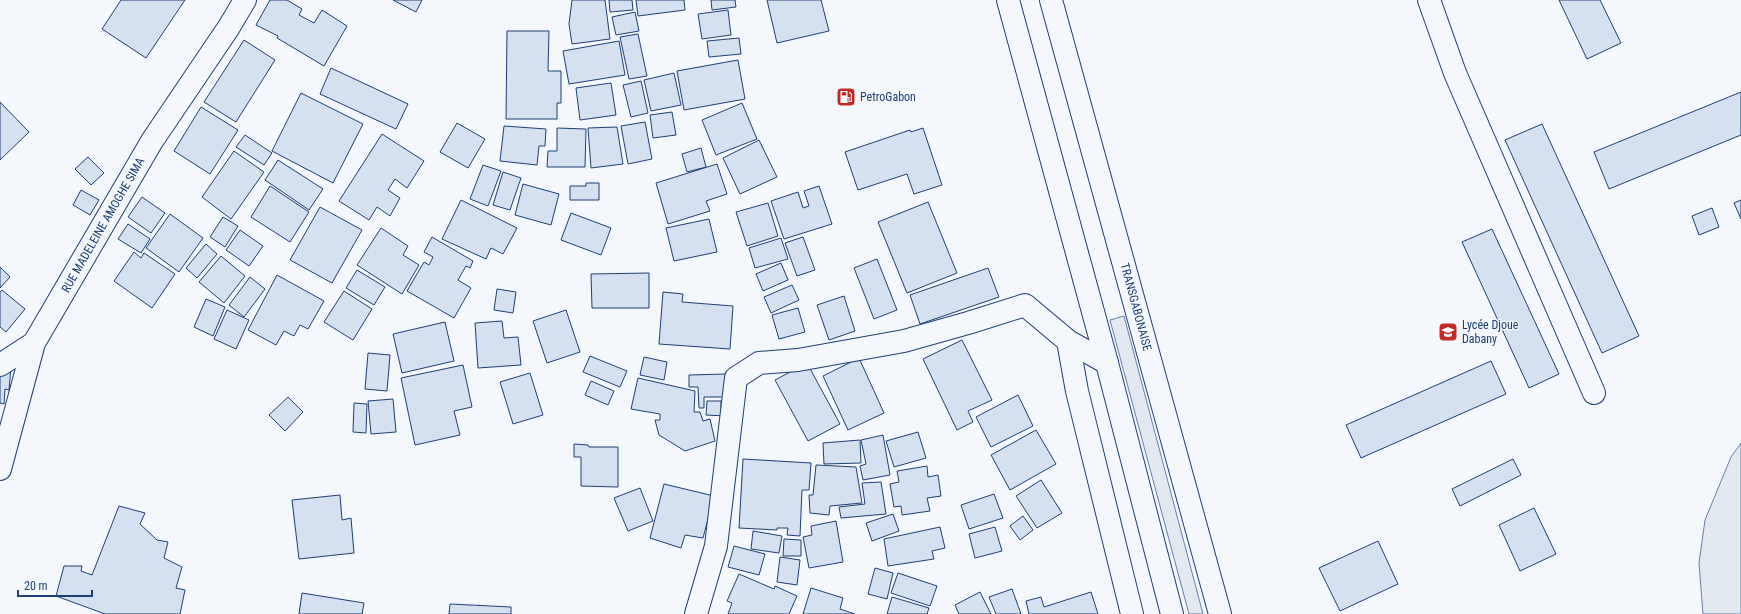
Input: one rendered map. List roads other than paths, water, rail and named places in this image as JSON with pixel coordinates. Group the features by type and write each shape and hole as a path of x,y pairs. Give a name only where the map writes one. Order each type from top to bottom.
{"main road":[{"name":"RUE MADELEINE AMOGHE SIMA","path":"0,469 34,343 152,141 229,27 245,0"},
{"path":"1008,0 1107,363 1172,614"},
{"name":"TRANSGABONAISE","path":"1051,0 1220,614"},
{"path":"1429,0 1455,73 1594,393"},
{"path":"696,614 716,546 736,378 759,363 798,360 904,341 1025,305 1068,341 1107,363"},
{"path":"1068,341 1077,391 1132,614"},
{"path":"0,365 34,343"}],"place":[{"name":"PetroGabon","path":"846,97"},
{"name":"Lycée Djoue Dabany","path":"1448,332"}]}
